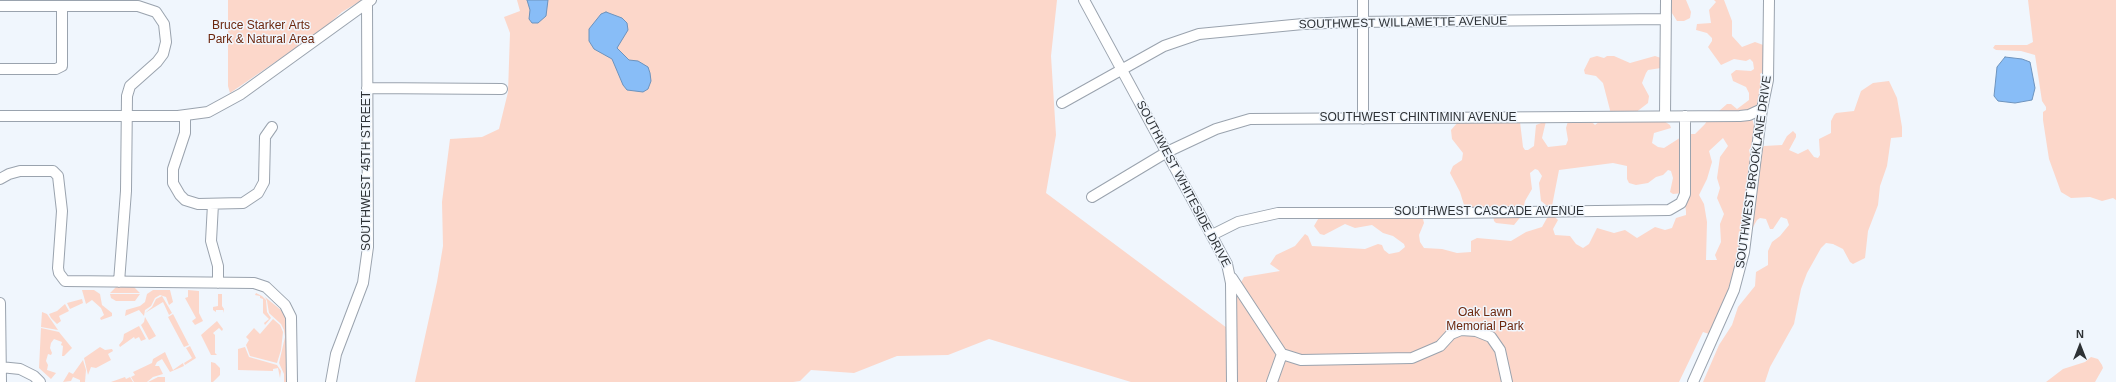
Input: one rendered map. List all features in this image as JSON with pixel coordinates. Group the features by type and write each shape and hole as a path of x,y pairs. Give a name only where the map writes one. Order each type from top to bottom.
{"street":[{"name":"SOUTHWEST WHITESIDE DRIVE","path":"1084,0 1168,152 1227,264 1230,275 1232,382"},
{"path":"1363,0 1363,119"},
{"path":"1665,116 1666,0"},
{"name":"SOUTHWEST BROOKLANE DRIVE","path":"1693,382 1739,274 1747,237 1762,109 1768,80 1770,58 1769,0"},
{"path":"0,116 185,116 208,112 226,104 322,37 369,1"},
{"name":"SOUTHWEST 45TH STREET","path":"331,382 336,354 363,282 368,252 369,1"},
{"path":"0,6 138,6 151,9 161,17 166,31 166,43 163,54 157,62 130,86 127,96 125,116 126,191 119,282"},
{"path":"0,69 56,69 62,66 62,6"},
{"name":"SOUTHWEST WILLAMETTE AVENUE","path":"1062,103 1164,46 1199,34 1303,24 1363,22 1666,20"},
{"path":"368,88 502,89"},
{"name":"SOUTHWEST CHINTIMINI AVENUE","path":"1092,197 1168,152 1216,129 1250,119 1740,116 1749,115 1762,109"},
{"path":"185,116 185,133 173,169 173,183 180,195 185,200 198,204 243,203 258,193 264,182 265,137 272,127"},
{"name":"SOUTHWEST CASCADE AVENUE","path":"1212,235 1238,222 1278,213 1452,213 1669,210 1681,203 1685,194 1685,116"},
{"path":"0,179 8,174 20,171 56,173 59,181 62,211 59,273 61,278 69,282 260,284 270,290 287,307 292,323 292,382"},
{"path":"213,204 211,240 218,266 218,283"},
{"path":"1230,275 1282,354 1301,360 1412,358 1440,346 1451,334 1461,330 1476,331 1491,338 1500,350 1507,382"},
{"path":"0,303 1,382"},
{"path":"1272,382 1282,354"},
{"path":"0,367 20,369 34,376 40,382"}],"green space":[{"name":"Bruce Starker Arts Park & Natural Area","path":"228,0 362,0 342,12 322,30 230,93 228,86"},
{"path":"517,0 1057,0 1051,56 1056,135 1046,193 1227,328 1226,382 1131,382 989,339 948,355 897,356 854,373 811,370 800,381 793,382 415,382 437,282 443,246 442,202 450,139 482,137 499,129 508,92 510,33 504,17 520,11"},
{"path":"1670,0 1686,0 1691,12 1690,18 1684,21 1677,21 1670,10"},
{"name":"Oak Lawn Memorial Park","path":"1714,0 1724,0 1732,21 1732,36 1742,47 1755,42 1766,46 1766,70 1760,74 1764,88 1765,100 1752,118 1755,129 1755,141 1749,150 1756,179 1760,169 1760,152 1764,146 1782,145 1787,136 1793,131 1796,134 1796,137 1789,150 1798,154 1808,149 1814,157 1818,158 1820,155 1819,139 1831,133 1831,121 1834,115 1836,113 1854,111 1861,91 1873,83 1889,81 1897,98 1902,127 1902,137 1891,138 1887,166 1880,186 1878,205 1868,231 1865,258 1853,264 1850,262 1843,249 1833,244 1826,243 1821,248 1807,273 1801,289 1794,324 1770,367 1765,382 1703,382 1719,345 1732,325 1738,307 1755,286 1756,272 1768,265 1768,251 1772,242 1780,236 1789,225 1787,219 1781,217 1773,229 1770,229 1766,219 1760,218 1757,220 1752,229 1738,271 1711,332 1709,334 1703,332 1679,382 1237,382 1236,292 1244,277 1280,271 1270,264 1276,255 1295,246 1305,234 1308,236 1312,246 1365,249 1378,244 1382,245 1384,250 1389,254 1399,252 1405,247 1404,244 1393,236 1383,233 1372,225 1355,228 1345,224 1324,235 1320,234 1314,226 1321,214 1416,216 1423,219 1424,223 1419,235 1420,242 1424,248 1442,249 1457,253 1471,252 1471,241 1477,238 1511,241 1526,232 1542,227 1547,218 1553,215 1558,220 1553,229 1555,235 1570,236 1576,244 1583,248 1589,244 1597,228 1614,233 1625,230 1637,238 1655,227 1665,230 1672,228 1676,218 1686,215 1686,211 1683,193 1673,194 1670,192 1673,178 1671,171 1668,170 1663,175 1656,177 1648,183 1636,185 1629,183 1627,179 1627,166 1613,163 1559,170 1552,206 1546,205 1541,201 1539,183 1542,176 1538,170 1535,169 1530,173 1532,189 1525,201 1522,215 1514,225 1496,223 1493,215 1468,210 1464,205 1460,192 1450,173 1453,166 1462,160 1463,153 1452,139 1451,130 1458,122 1482,123 1500,119 1520,122 1523,147 1525,150 1528,150 1534,146 1536,125 1546,121 1542,138 1548,147 1566,145 1568,140 1566,128 1568,121 1575,113 1578,111 1582,112 1595,125 1609,114 1610,110 1603,83 1596,76 1585,74 1584,70 1590,58 1597,56 1604,58 1607,56 1614,56 1630,63 1655,56 1661,58 1661,68 1648,70 1646,73 1642,83 1649,96 1648,103 1635,113 1649,122 1664,121 1670,125 1671,128 1654,133 1652,143 1658,147 1664,148 1686,134 1695,134 1705,124 1712,112 1719,111 1727,104 1731,104 1737,109 1749,100 1749,93 1746,87 1733,81 1731,74 1736,70 1751,71 1754,69 1753,62 1750,59 1746,61 1734,59 1721,65 1708,47 1712,41 1712,38 1707,33 1696,30 1697,24 1711,23 1709,10 1716,2","holes":["1723,138 1728,146 1720,157 1717,178 1720,188 1717,198 1724,214 1720,224 1721,242 1715,255 1717,260 1706,260 1707,222 1704,204 1699,195 1707,179 1712,162 1709,151"]},
{"path":"2028,0 2116,0 2116,200 2113,198 2102,201 2090,197 2071,198 2061,192 2049,159 2043,120 2043,112 2046,110 2046,107 2042,101 2035,55 2021,51 1996,50 1993,48 1995,45 2027,45 2033,42"},
{"path":"116,287 134,287 140,293 110,293"},
{"path":"82,290 94,290 100,294 102,305 112,313 112,316 101,320 100,318 104,315 101,308 92,300 86,304"},
{"path":"153,290 170,290 173,302 169,305 166,297 160,295 155,298 151,306 145,310 144,316 139,310 125,316 126,310 140,306 145,302 147,294"},
{"path":"188,290 199,291 199,313 203,321 195,325 192,321 196,318 185,298 188,297"},
{"path":"256,293 266,300 267,312 271,318 265,325 264,323 269,319 263,313 263,299 260,298 260,296 255,295"},
{"path":"110,294 140,294 135,301 116,301 111,298"},
{"path":"218,294 222,294 222,306 224,309 223,313 223,310 216,310 216,312 213,310 213,307 218,306"},
{"path":"162,296 172,313 169,315 163,302 145,313 152,307 156,299"},
{"path":"265,297 281,310 286,318 287,382 284,382 284,374 279,363 285,337 284,330 281,324 269,313"},
{"path":"82,299 83,303 70,309 67,303"},
{"path":"65,304 69,311 59,316 61,321 57,324 49,314 57,311"},
{"path":"42,312 47,314 58,330 41,327"},
{"path":"173,314 189,345 184,347 168,317"},
{"path":"145,317 156,336 149,340 141,325 144,322"},
{"path":"273,319 280,325 283,332 281,350 277,363 250,356 246,345 249,340 246,337 254,328 260,334"},
{"path":"217,321 223,329 222,331 219,328 213,333 215,335 215,353 217,355 211,355 201,335"},
{"path":"139,326 146,339 141,341 139,337 135,339 134,337 120,347 119,345 123,340 124,334"},
{"path":"41,328 59,332 72,348 64,356 62,356 62,342 54,339 51,343 50,348 52,353 51,355 48,354 46,361 48,365 47,370 56,373 51,379 39,368"},
{"path":"190,346 196,358 185,365 184,363 192,358 186,348"},
{"path":"100,347 105,350 112,349 113,351 108,354 111,360 96,368 91,367 88,375 84,358"},
{"path":"245,347 249,357 277,365 281,371 280,378 278,368 273,369 273,371 238,370 238,349"},
{"path":"165,352 173,370 183,363 184,366 170,372 162,359 157,362 155,366 159,366 163,374 153,377 147,382 134,382 131,377 135,375 133,372 152,363 153,359"},
{"path":"2091,357 2098,359 2103,368 2095,382 2046,382 2063,369 2085,362"},
{"path":"83,360 86,370 85,382 80,382 80,380 73,377 71,381 63,382 69,372 73,374"},
{"path":"211,362 215,363 220,368 220,375 213,382 211,382"},
{"path":"125,377 126,379 130,377 133,382 111,382"},
{"path":"158,377 165,377 165,382 148,382"}],"water":[{"path":"527,0 548,0 546,16 538,23 532,23 529,19 530,10"},
{"path":"606,12 622,18 627,23 628,30 617,48 629,60 638,61 648,67 651,81 648,89 643,92 627,90 623,85 612,59 594,49 589,41 589,29 601,14"},
{"path":"2005,57 2022,59 2030,62 2035,88 2032,100 2015,103 1998,101 1994,96 1997,67"}]}
